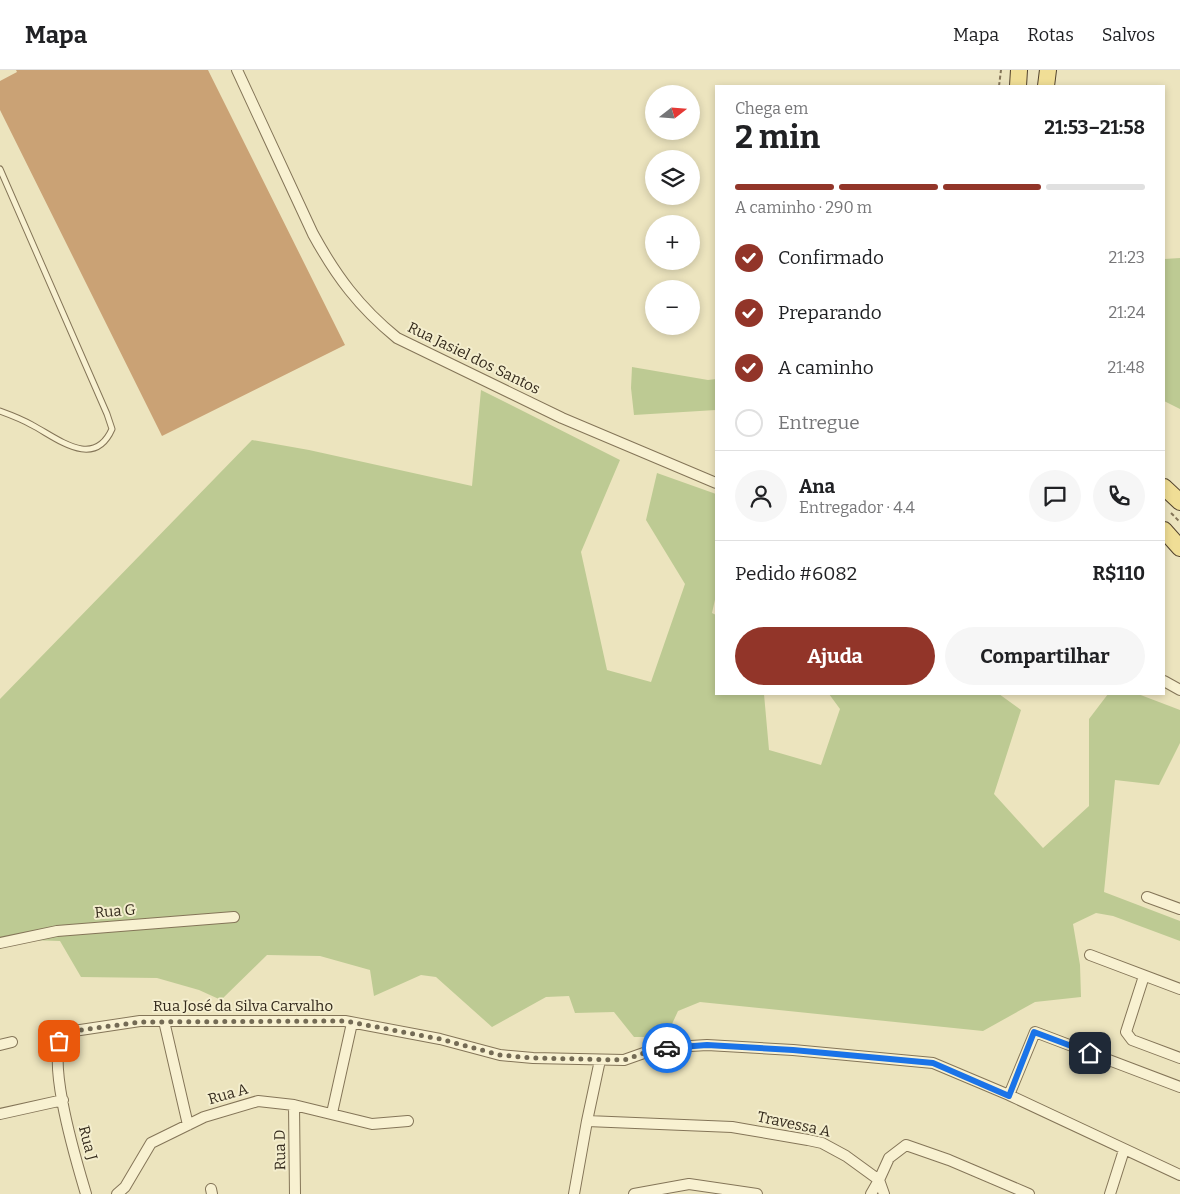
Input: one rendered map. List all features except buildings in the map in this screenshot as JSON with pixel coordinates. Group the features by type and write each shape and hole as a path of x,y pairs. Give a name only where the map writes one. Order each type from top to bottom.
{"main road":[{"path":"1018,85 1019,70"},
{"path":"1046,85 1048,70"},
{"path":"1165,487 1180,502"},
{"path":"1165,531 1180,548"}],"street":[{"name":"Rua Jasiel dos Santos","path":"237,70 321,249 340,279 360,305 378,323 396,338 562,418 715,483"},
{"path":"1165,682 1180,690"},
{"path":"1147,897 1180,909"},
{"name":"Rua G","path":"0,943 57,931 234,916"},
{"path":"1090,955 1180,990"},
{"path":"1144,976 1127,1024 1126,1032 1128,1037 1180,1058"},
{"path":"164,1021 188,1125"},
{"name":"Rua José da Silva Carvalho","path":"62,1100 57,1072 59,1041 64,1033 140,1022 352,1023 440,1039 500,1055 600,1060 612,1058 624,1060 658,1048 707,1045 793,1050 933,1063 1180,1175"},
{"path":"332,1113 352,1023"},
{"path":"1009,1096 1035,1032 1180,1087"},
{"path":"0,1045 12,1042"},
{"path":"574,1194 600,1060"},
{"path":"0,1114 62,1100"},
{"name":"Rua J","path":"62,1100 69,1136 86,1194"},
{"name":"Rua A","path":"117,1194 125,1187 151,1143 204,1117 258,1101 294,1105 372,1124 408,1121"},
{"name":"Rua D","path":"294,1105 295,1194"},
{"name":"Travessa A","path":"588,1121 732,1127 808,1140 822,1143 840,1152 880,1180"},
{"path":"871,1194 880,1180 889,1158 906,1145 949,1160 1029,1194"},
{"path":"1110,1194 1124,1150"},
{"path":"880,1180 884,1194"},
{"path":"634,1194 689,1184 757,1194"}],"lane":[{"path":"0,169 108,414 112,430 106,440 92,449 84,450 61,442 32,425 0,411"}],"path":[{"path":"999,85 1001,70"}],"green space":[{"path":"1180,258 1180,409 1165,402 1165,259"},
{"path":"632,367 708,380 715,379 715,410 634,415 631,388"},
{"path":"481,390 620,460 581,552 607,670 651,682 685,584 646,520 657,473 715,494 715,600 712,613 715,614 715,695 764,695 769,750 821,765 840,709 830,695 1000,695 1021,710 994,794 1043,848 1089,806 1089,719 1107,695 1141,695 1180,710 1180,743 1159,785 1115,780 1104,892 1180,921 1180,941 1113,916 1096,913 1073,924 1080,965 1081,997 1035,1002 983,1031 700,1002 678,1011 666,1037 634,1037 614,1012 575,1013 569,996 546,997 492,1027 436,977 421,975 374,996 370,970 320,956 267,955 221,1000 199,990 157,978 81,977 60,941 0,939 0,699 252,440 309,450 472,486"}],"way so far":[{"path":"59,1041 62,1035 67,1032 140,1022 345,1021 440,1039 500,1055 533,1058 600,1060 612,1058 624,1060 658,1048 667,1048"}],"route":[{"path":"667,1048 707,1045 793,1050 933,1063 1009,1096 1034,1032 1090,1053"}]}
